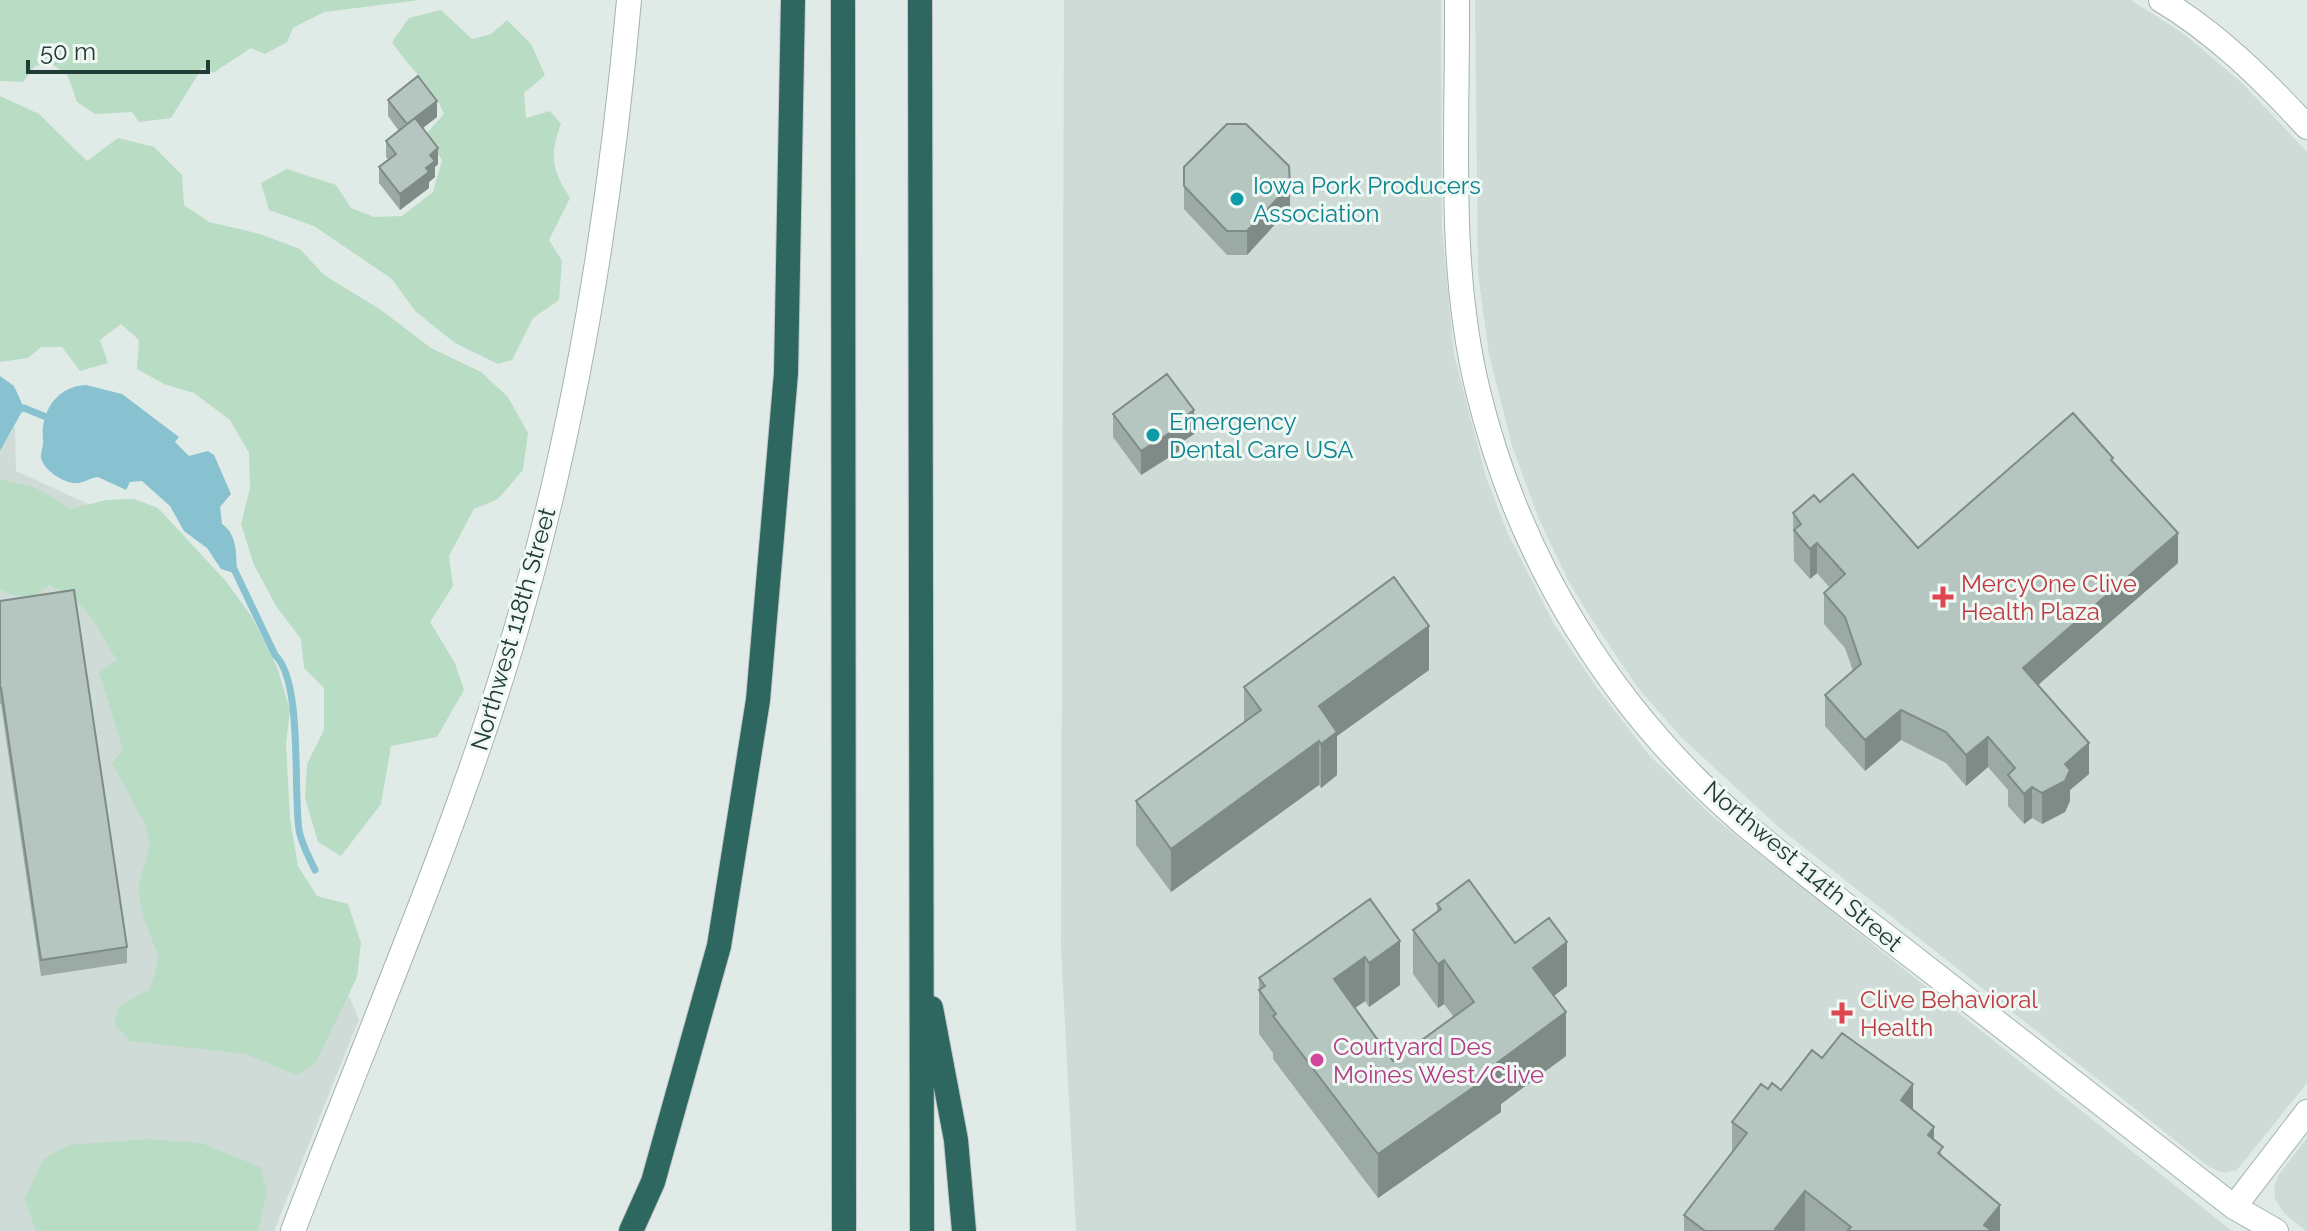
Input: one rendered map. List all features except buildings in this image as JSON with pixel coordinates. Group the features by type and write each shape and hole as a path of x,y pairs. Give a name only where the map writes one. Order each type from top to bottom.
{"highway":[{"path":"631,1231 653,1182 719,946 758,700 786,373 793,0"},
{"path":"843,0 844,1231"},
{"path":"920,0 922,1231"},
{"path":"920,946 956,1140 964,1231"}],"street":[{"name":"Northwest 118th Street","path":"293,1231 438,861 523,604 550,502 589,318 605,226 629,0"},
{"name":"Northwest 114th Street","path":"1457,0 1457,218 1464,300 1477,390 1529,541 1550,587 1586,647 1652,732 1742,821 2234,1207 2276,1231"},
{"path":"2161,0 2186,15 2262,79 2307,127"},
{"path":"2234,1207 2307,1112"},
{"name":"Northwest 114th Street","path":"2234,1207 2254,1231"}],"shaded area":[{"path":"1064,0 1441,0 1442,228 1454,355 1486,477 1508,534 1554,624 1597,688 1650,756 1712,816 2232,1231 1076,1231 1061,949"},
{"name":"MercyOne Clive Health Plaza","path":"1475,0 2131,0 2184,34 2242,83 2307,152 2307,1083 2237,1170 2224,1173 2209,1167 1783,831 1682,738 1638,688 1589,615 1568,580 1539,519 1513,449 1489,355 1478,273"},
{"path":"15,426 16,471 174,543 285,853 359,1019 274,1231 0,1231 0,451"},
{"path":"2307,1138 2306,1231 2284,1213 2275,1199 2274,1187 2279,1174"}],"green space":[{"path":"0,0 420,0 324,12 293,28 287,42 265,54 251,48 213,73 202,68 171,118 139,122 132,112 95,114 77,102 68,76 48,61 34,67 23,82 0,81"},
{"path":"441,10 472,39 491,34 507,20 531,44 545,75 524,93 526,118 550,111 561,124 554,162 570,198 549,240 562,261 559,300 533,318 512,360 498,364 455,343 415,311 392,279 314,226 269,210 261,183 287,169 336,185 351,208 374,217 402,216 433,192 442,160 425,135 444,114 433,94 392,42 409,18"},
{"path":"0,96 39,114 87,161 118,138 154,147 182,175 184,205 209,222 260,234 300,249 324,275 381,310 431,348 481,372 508,397 528,433 523,470 498,499 474,509 449,556 453,586 430,622 455,663 464,690 437,737 391,746 381,804 341,856 318,842 305,798 307,764 324,730 324,688 304,668 301,639 276,606 254,565 241,524 250,488 249,453 230,420 194,393 164,384 137,369 139,340 121,324 100,340 108,363 80,371 62,347 41,347 28,358 0,362"},
{"path":"0,479 36,488 71,509 106,500 134,499 158,508 225,580 252,617 277,667 290,710 286,744 290,819 298,866 317,896 348,904 361,943 357,977 315,1064 296,1075 246,1054 130,1041 114,1023 119,1006 150,989 159,958 144,919 138,888 150,846 145,824 112,763 123,750 99,672 117,660 90,616 63,592 49,585 34,598 9,594 0,589"},
{"path":"148,1139 201,1143 260,1167 267,1192 258,1231 36,1231 25,1199 43,1159 69,1145"}],"water":[{"path":"0,376 14,386 24,408 0,451"},
{"path":"86,385 122,394 179,437 175,442 189,456 208,451 214,455 231,494 220,507 222,524 234,540 237,574 221,569 207,548 184,531 170,506 142,481 130,482 126,490 98,477 74,483 59,478 46,467 41,456 43,430 52,402 67,390"}],"waterway":[{"path":"0,414 24,408 51,419"},
{"path":"234,569 284,668 290,687 299,830 315,870"}],"place":[{"name":"Iowa Pork Producers Association","path":"1237,199"},
{"name":"Emergency Dental Care USA","path":"1153,435"},
{"name":"MercyOne Clive Health Plaza","path":"1943,597"},
{"name":"Clive Behavioral Health","path":"1842,1013"},
{"name":"Courtyard Des Moines West/Clive","path":"1317,1060"}]}
